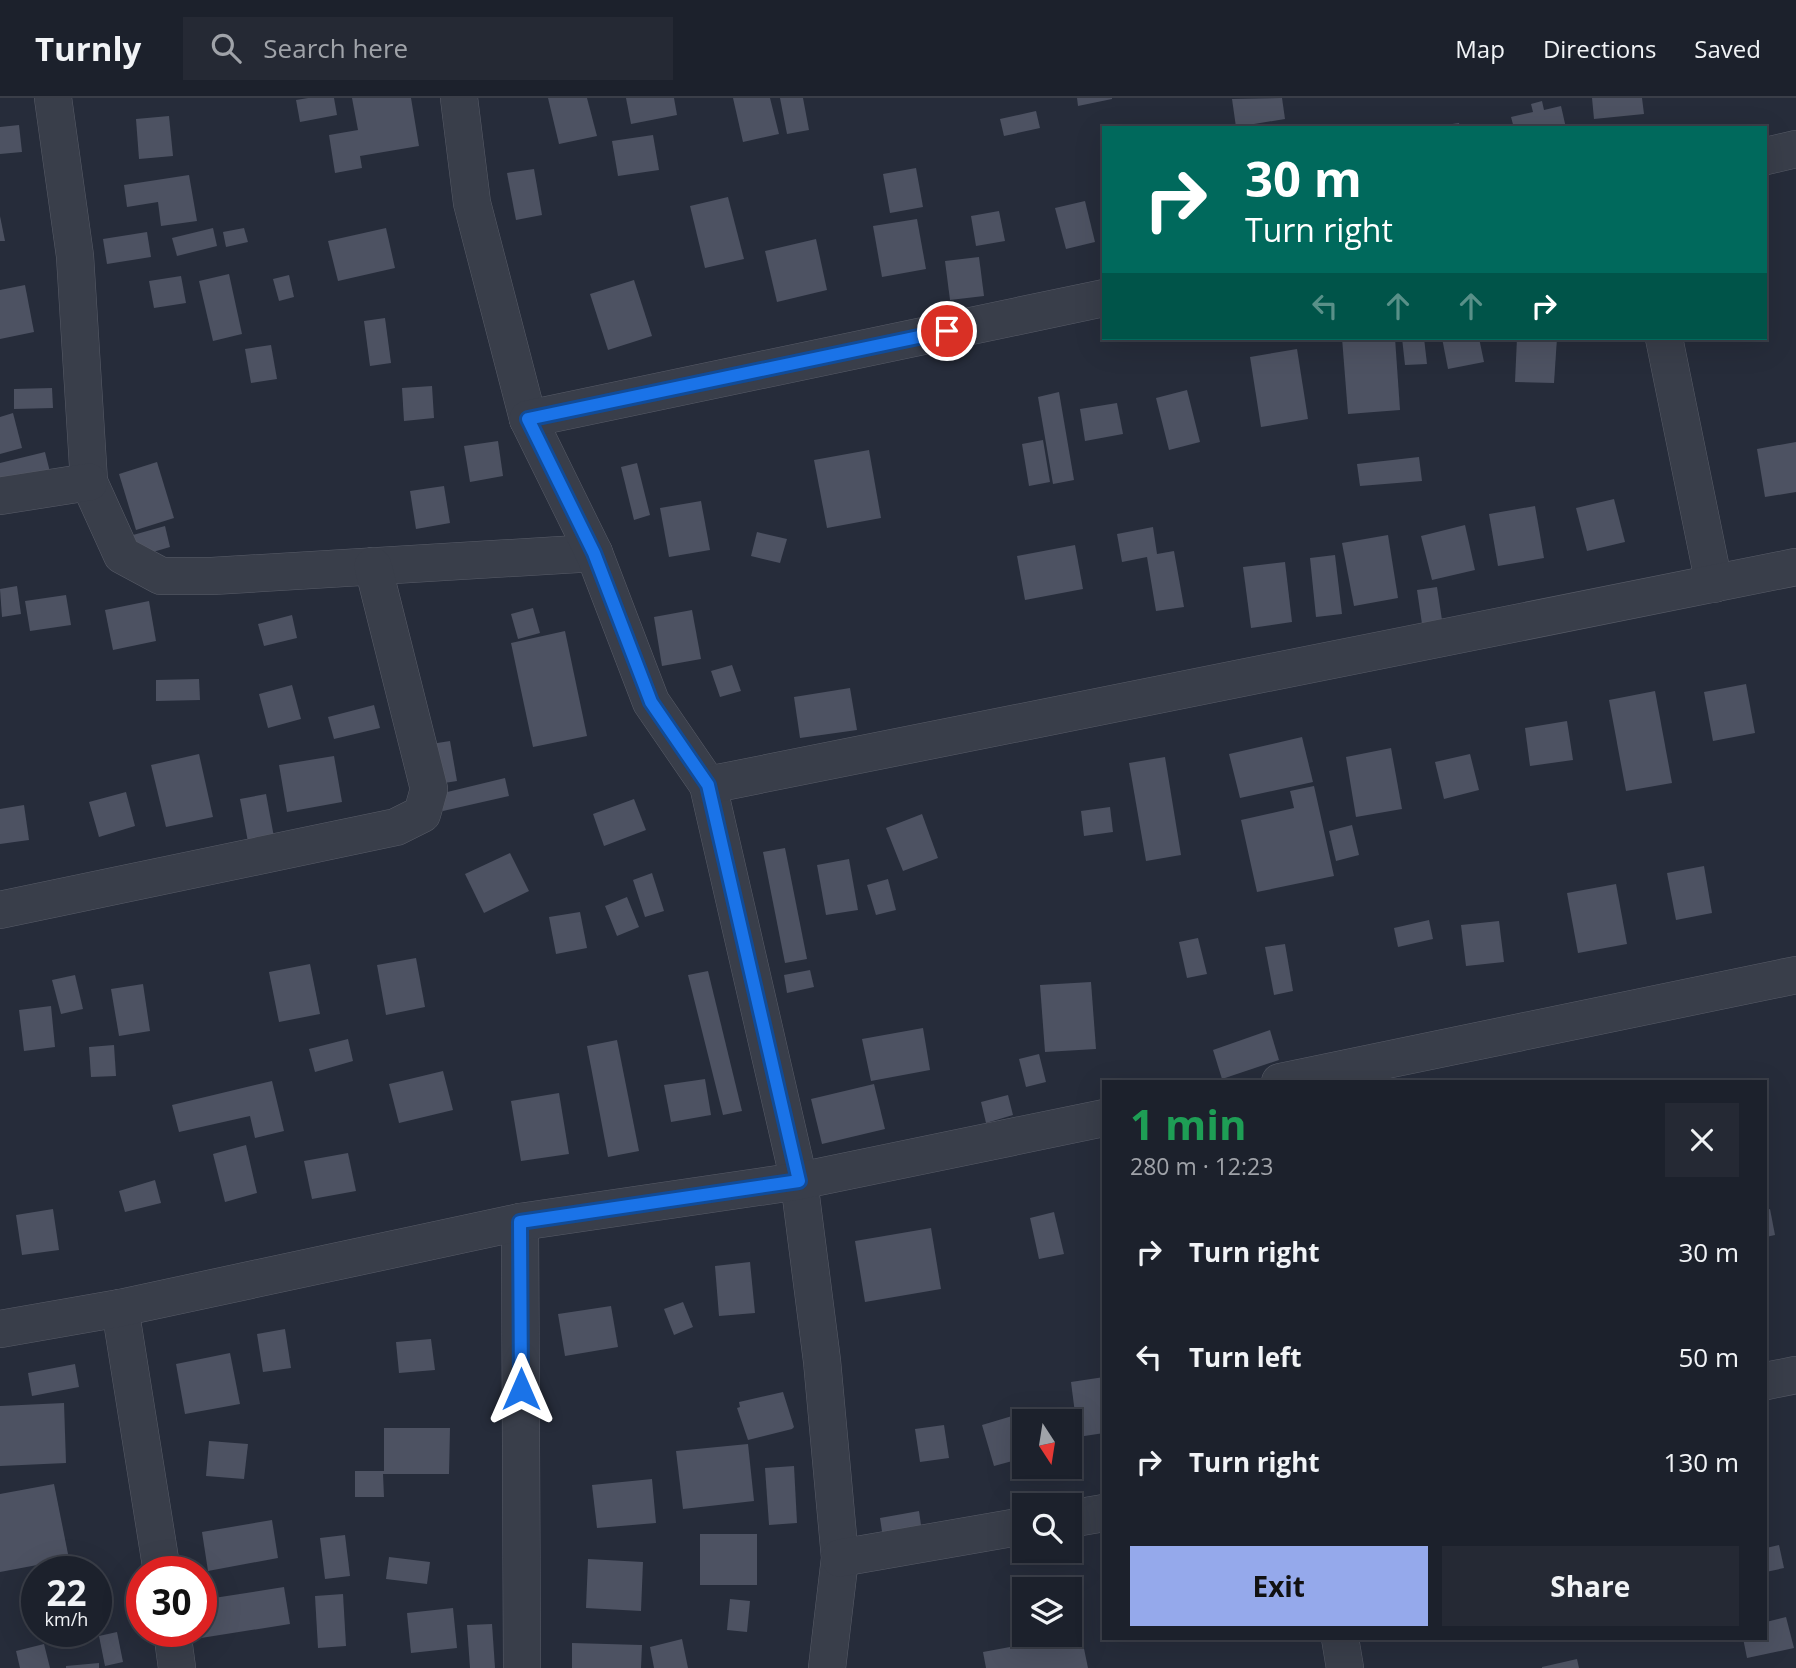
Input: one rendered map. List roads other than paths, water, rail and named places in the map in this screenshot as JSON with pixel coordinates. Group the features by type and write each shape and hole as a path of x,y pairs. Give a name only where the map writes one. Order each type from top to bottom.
{"street":[{"path":"53,98 75,256 89,482 122,555 161,576 212,576 594,553"},
{"path":"459,98 472,203 528,419 594,553 651,702 708,785 799,1181 822,1361 840,1558 827,1668"},
{"path":"1767,156 1796,149"},
{"path":"528,419 1102,298"},
{"path":"1664,340 1714,584"},
{"path":"0,496 89,482"},
{"path":"0,910 396,827 422,814 429,789 373,566"},
{"path":"708,785 1796,567"},
{"path":"1290,1080 1796,975"},
{"path":"0,1329 120,1308 520,1222 799,1181 1102,1118"},
{"path":"520,1222 522,1668"},
{"path":"120,1308 159,1556"},
{"path":"1767,1381 1796,1375"},
{"path":"1082,1517 1102,1513"},
{"path":"840,1558 1012,1528"},
{"path":"1340,1640 1345,1668"},
{"path":"174,1647 177,1668"}]}
